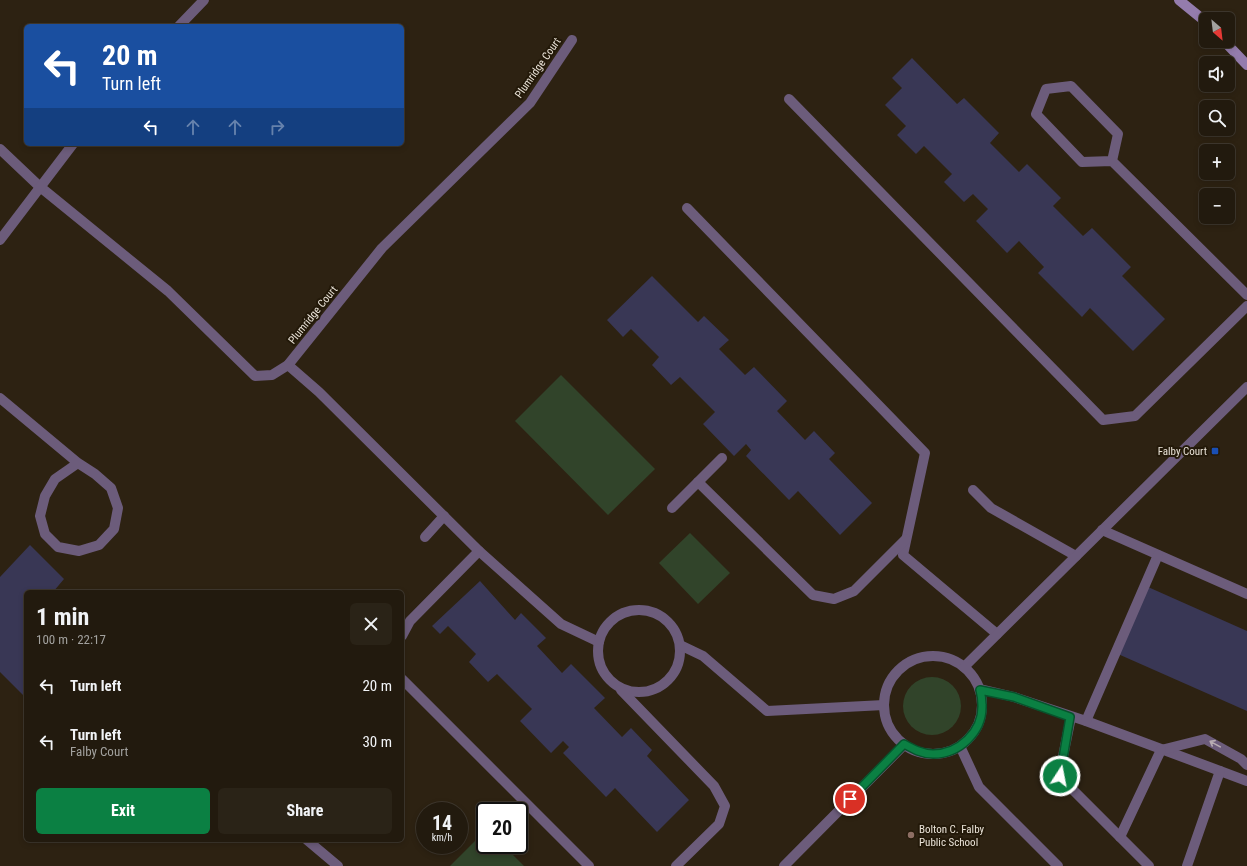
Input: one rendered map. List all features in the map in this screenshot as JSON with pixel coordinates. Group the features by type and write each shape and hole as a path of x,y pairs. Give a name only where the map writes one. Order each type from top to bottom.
{"main road":[{"path":"1179,0 1199,16"},
{"path":"1231,48 1247,65"}],"street":[{"path":"181,24 204,0"},
{"name":"Plumridge Court","path":"0,149 39,186 168,291 255,376 272,375 288,365 382,248 530,103 572,40"},
{"path":"1112,162 1118,134 1072,86 1046,89 1036,114 1082,162 1112,162 1247,295"},
{"path":"789,99 1103,420 1135,416 1247,306"},
{"path":"0,240 39,186 71,146"},
{"path":"687,208 924,453 903,555 997,634"},
{"path":"288,365 319,392 479,551 561,624 599,642"},
{"path":"964,667 1247,387"},
{"path":"0,398 78,463 95,474 111,488 118,508 114,529 99,545 79,551 58,547 45,534 40,516 45,496 55,479 78,463"},
{"path":"672,508 722,458"},
{"path":"698,482 813,595 834,599 854,591 906,539"},
{"path":"973,490 991,508 1076,556"},
{"path":"425,537 444,516"},
{"path":"1102,530 1247,594"},
{"path":"404,632 410,621 479,551"},
{"path":"1086,721 1158,555"},
{"path":"618,687 630,691 644,692 656,689 667,681 675,671 680,659 680,645 676,631 667,620 655,612 640,610 626,612 614,618 604,629 599,642 598,655 601,668 608,678 714,786 725,806 719,824 676,866"},
{"path":"680,645 703,656 766,711 884,705"},
{"path":"929,656 946,658 964,667 972,675 980,690 982,706 980,721 972,735 960,746 946,752 932,754 917,752 904,744 887,723 884,705 890,682 900,669 913,660 929,656"},
{"path":"404,681 589,866"},
{"path":"980,690 1014,697 1070,717 1086,721 1161,750 1220,770 1247,782"},
{"path":"1070,717 1060,776 1148,866"},
{"path":"1161,750 1205,739 1241,759 1247,765"},
{"path":"784,866 904,744"},
{"path":"960,746 979,787 1058,866"},
{"path":"1120,838 1161,750"},
{"path":"1187,866 1220,770"},
{"path":"309,842 338,866"}],"green space":[{"path":"561,375 655,469 608,515 515,421"},
{"path":"690,533 730,573 698,604 659,563"},
{"path":"932,677 948,682 956,690 961,706 956,722 948,730 932,735 916,730 908,722 903,706 908,690 916,682"},
{"path":"476,840 476,854 512,854 524,866 450,866 462,854 468,854 468,848"}],"building":[{"path":"912,58 957,104 964,98 999,133 990,143 1019,172 1027,164 1061,198 1053,206 1083,236 1092,228 1131,267 1122,276 1165,319 1133,351 1090,308 1082,317 1038,273 1044,267 1019,241 1007,253 976,221 988,209 973,194 964,202 944,182 952,174 924,146 916,154 897,135 906,126 885,105 902,88 892,78"},
{"path":"652,276 698,322 704,316 729,340 719,349 745,375 754,367 787,401 777,411 805,440 814,431 835,453 829,459 872,503 840,535 798,491 789,500 746,456 751,450 746,444 734,456 703,424 715,412 680,377 671,385 652,365 659,357 631,329 623,337 607,320"},
{"path":"30,545 64,579 55,590 24,590 24,696 0,672 0,577"},
{"path":"480,581 515,620 521,613 546,638 537,646 562,673 571,664 605,698 594,708 622,737 631,728 652,750 647,756 689,800 657,832 615,788 606,797 563,753 569,747 563,741 551,753 520,721 532,709 497,674 488,682 469,662 476,654 448,626 440,634 432,626"},
{"path":"1148,587 1247,631 1247,711 1118,654"}],"place":[{"name":"Falby Court","path":"1215,451"},
{"name":"Bolton C. Falby Public School","path":"911,835"}],"route":[{"path":"850,799 904,744 917,752 932,754 946,752 960,746 972,735 980,721 982,706 980,690 1014,697 1070,717 1060,776"}]}
